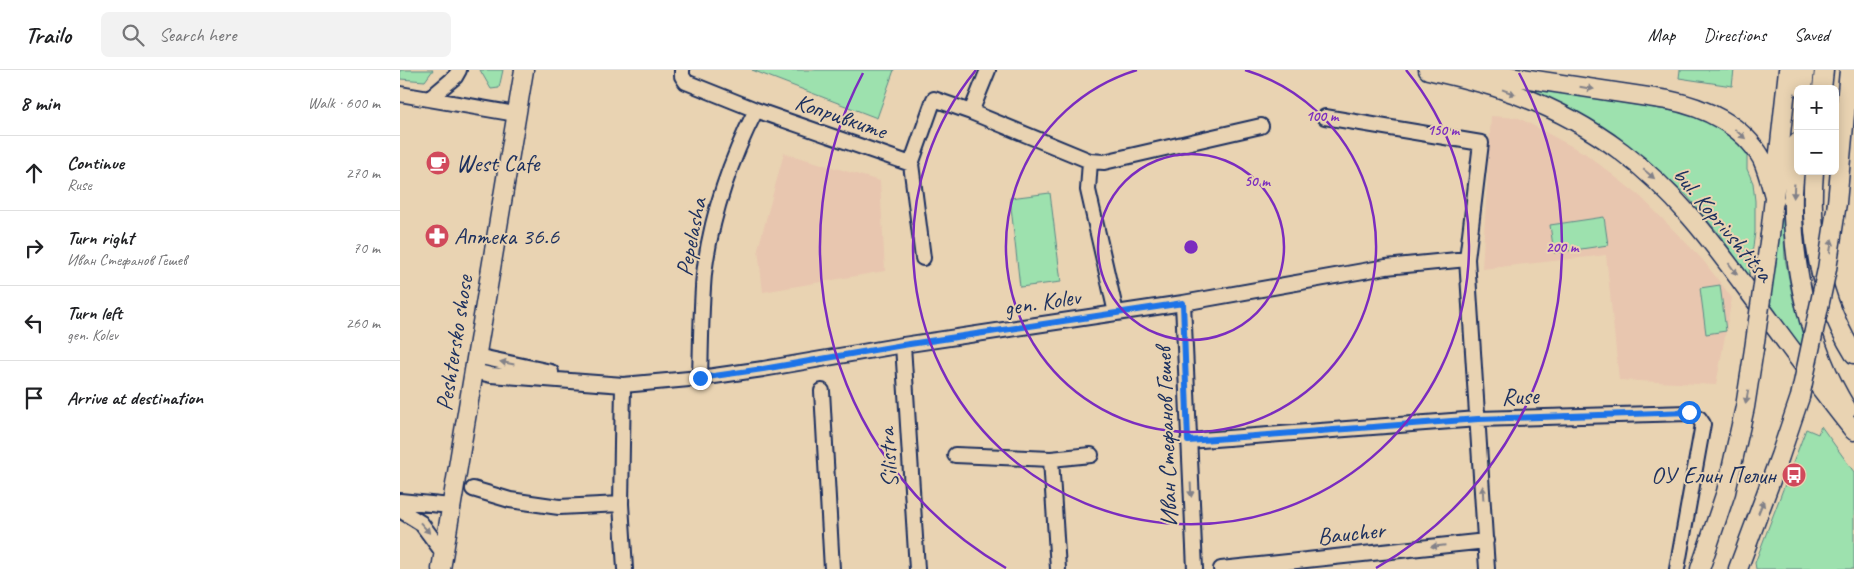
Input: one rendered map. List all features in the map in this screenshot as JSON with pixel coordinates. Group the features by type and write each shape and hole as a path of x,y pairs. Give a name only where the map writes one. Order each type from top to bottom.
{"main road":[{"name":"Peshtersko shose","path":"442,562 524,70"},
{"name":"bul. Koprivshtitsa","path":"1428,70 1494,87 1548,109 1602,139 1622,152 1649,174 1668,191 1705,232 1818,386 1854,431"},
{"path":"1470,70 1668,100 1698,107 1723,120 1751,144 1766,169 1775,200"},
{"path":"1700,569 1726,492 1745,407 1775,200 1788,70"},
{"path":"1803,85 1805,70"},
{"path":"1822,85 1824,70"},
{"path":"1738,569 1800,397 1828,269 1838,198 1850,70"},
{"path":"1846,110 1854,137"},
{"path":"1838,198 1849,177 1854,174"},
{"path":"1795,175 1793,218 1800,277 1817,348 1842,402 1854,421"},
{"path":"1814,175 1814,218 1819,269 1833,316 1854,354"},
{"path":"1748,569 1752,529"}],"street":[{"path":"429,99 455,77 460,70"},
{"name":"Копривките","path":"682,70 682,76 686,82 756,110 911,164"},
{"path":"988,70 971,112 1090,161 1104,162 1261,126"},
{"path":"400,94 516,114"},
{"name":"Копривките","path":"923,258 911,164 934,99 971,112"},
{"name":"Pepelasha","path":"700,378 704,275 710,238 738,146 756,110"},
{"path":"1325,117 1481,143 1467,259 1487,569"},
{"path":"1090,161 1088,190 1116,314"},
{"name":"gen. Kolev","path":"475,363 491,375 623,385 700,378 903,345 1116,314 1386,267 1467,259"},
{"name":"Иван Стефанов Гешев","path":"1183,303 1195,569"},
{"name":"Silistra","path":"903,345 917,569"},
{"path":"623,385 621,504 625,569"},
{"path":"822,391 832,569"},
{"name":"Ruse","path":"1188,441 1478,419 1689,412 1699,418 1703,424 1677,569"},
{"path":"955,455 1051,459 1091,456"},
{"path":"1051,459 1058,569"},
{"path":"473,489 510,500 559,508 621,504"},
{"path":"400,501 451,506"},
{"path":"400,510 421,523 442,562"},
{"name":"Baucher","path":"1221,569 1486,541"}],"shaded area":[{"path":"1491,116 1519,118 1586,154 1641,197 1702,259 1732,298 1716,385 1619,380 1606,255 1482,269"},
{"path":"784,153 880,181 885,271 763,292 758,249"}],"green space":[{"path":"400,70 433,70 425,81 400,79"},
{"path":"480,70 503,70 499,88 491,89"},
{"path":"752,70 894,70 877,118"},
{"path":"1680,70 1734,70 1732,86 1679,78"},
{"path":"1517,86 1686,113 1705,120 1733,139 1747,154 1747,169 1753,183 1755,232 1749,276 1719,234 1687,196 1646,159 1613,133"},
{"path":"1050,193 1061,282 1020,287 1010,198"},
{"path":"1782,203 1785,258 1793,300 1805,336 1802,349 1769,302"},
{"path":"1604,217 1608,245 1554,253 1550,225"},
{"path":"1720,285 1726,331 1706,334 1700,288"},
{"path":"1821,426 1854,472 1854,569 1756,569 1755,563 1806,429 1818,434"}],"place":[{"name":"West Cafe","path":"438,163"},
{"name":"Аптека 36.6","path":"437,236"},
{"name":"ОУ Елин Пелин","path":"1794,475"}],"route":[{"path":"700,378 1183,303 1188,441 1478,419 1689,412"}]}
